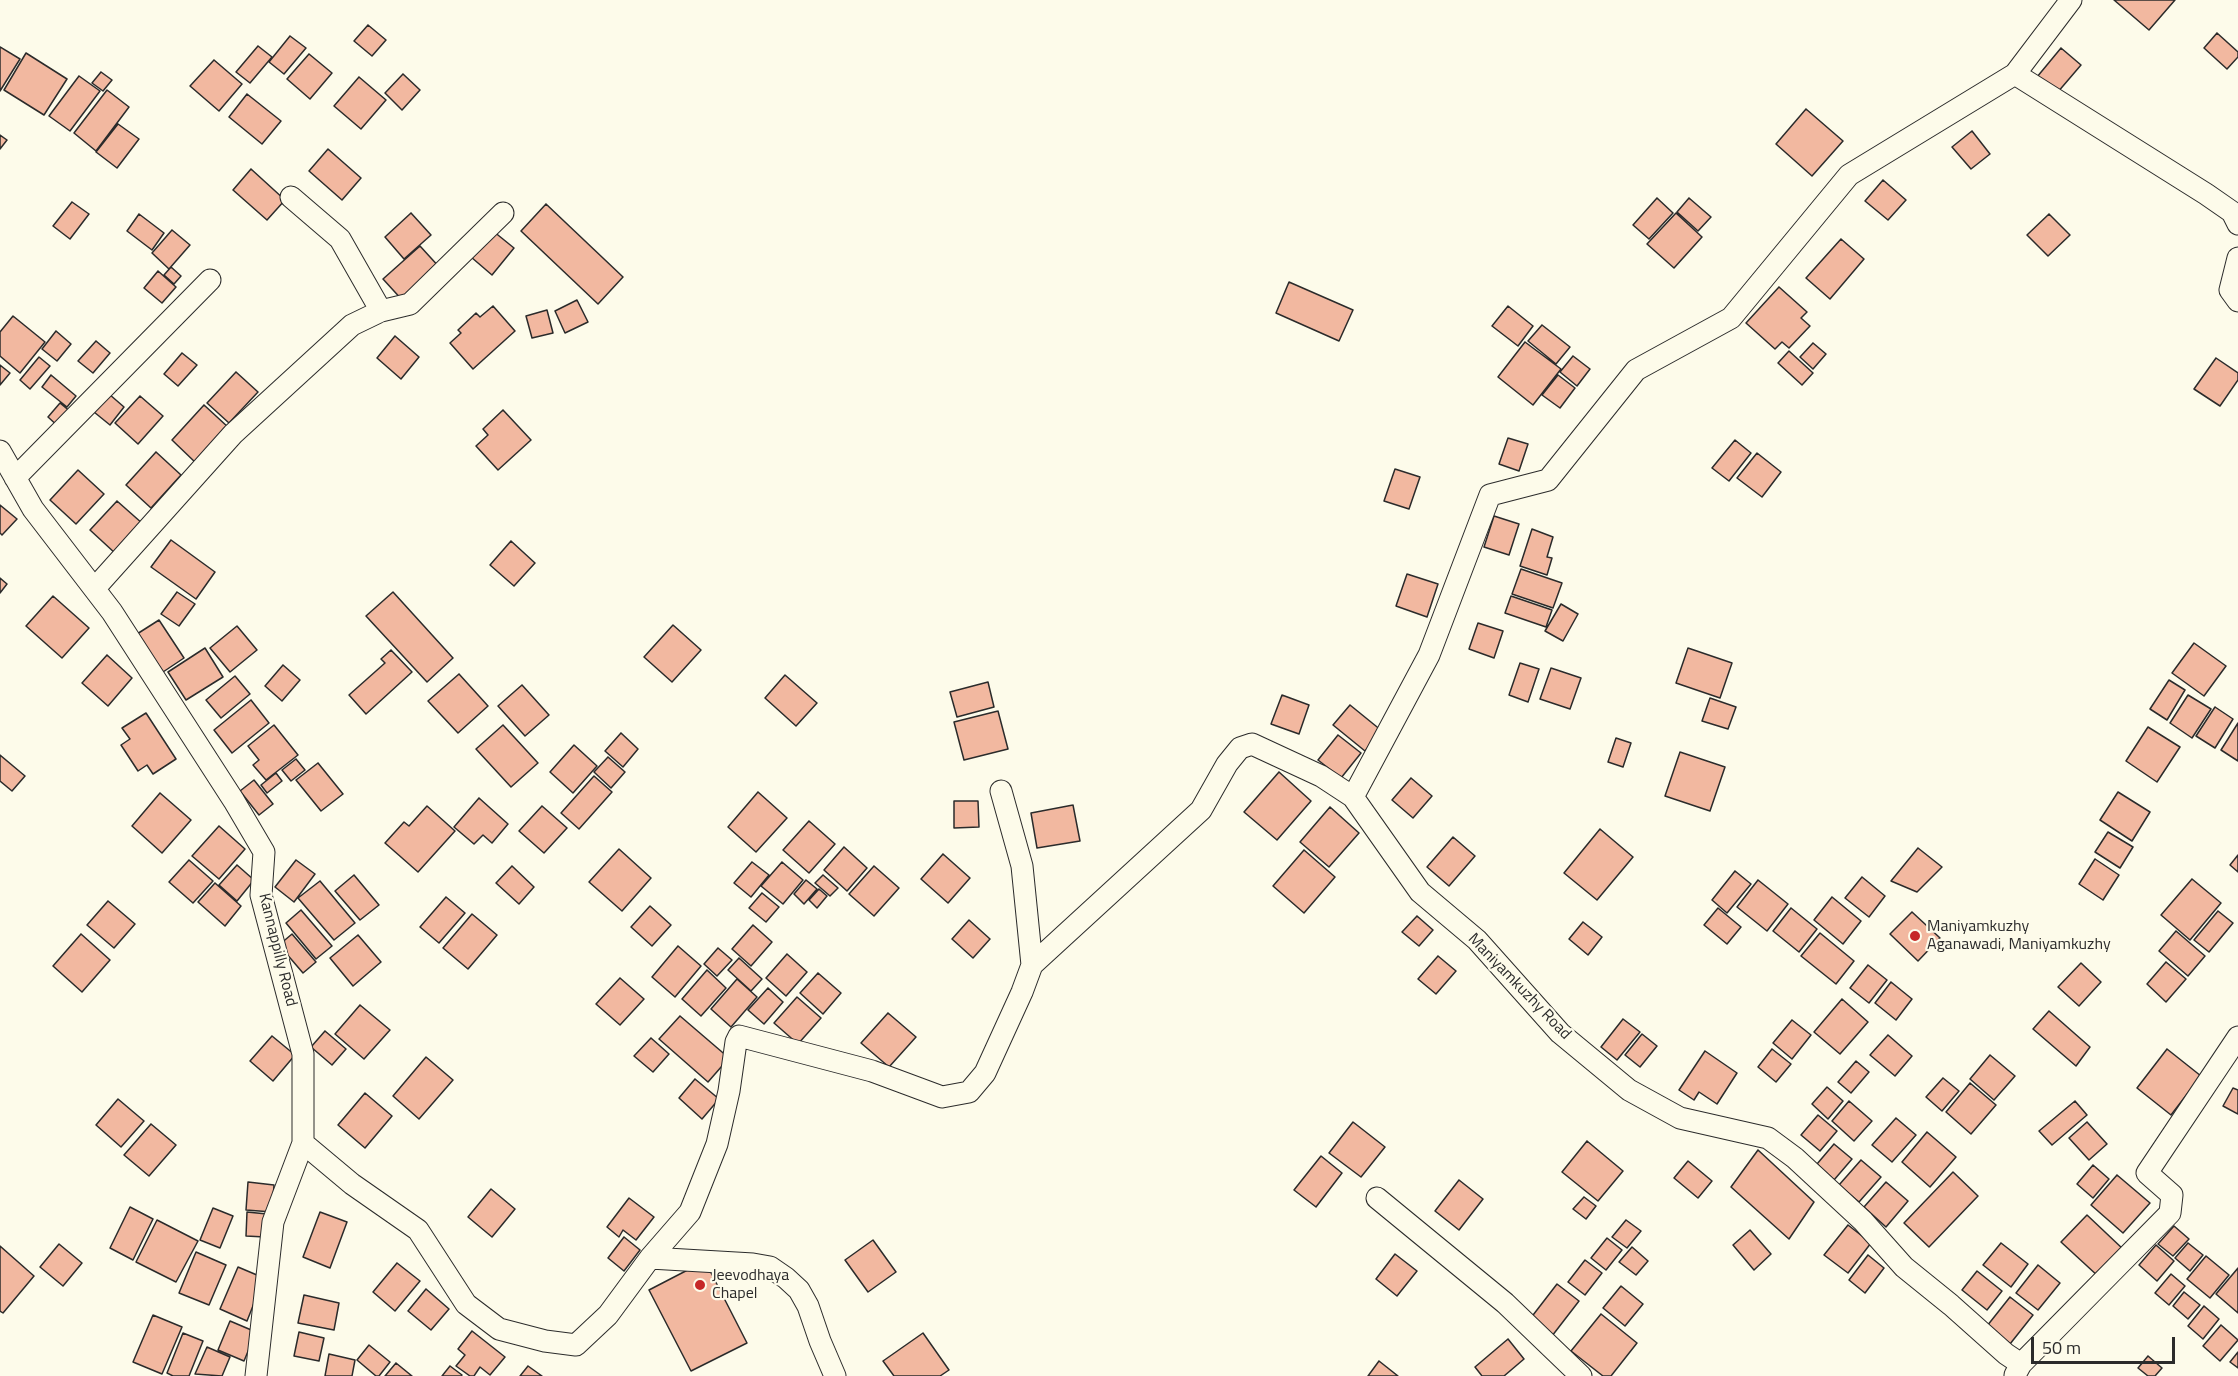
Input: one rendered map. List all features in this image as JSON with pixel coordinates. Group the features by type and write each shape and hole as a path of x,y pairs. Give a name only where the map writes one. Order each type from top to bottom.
{"street":[{"path":"1353,797 1428,655 1490,495 1548,480 1636,370 1731,318 1849,175 2015,74 2071,0"},
{"path":"2015,74 2215,200 2232,212 2238,224"},
{"path":"291,197 340,239 381,311"},
{"path":"95,588 233,434 352,326 381,311 410,304 503,213"},
{"path":"2238,258 2230,290 2238,301"},
{"path":"15,478 210,280"},
{"name":"Kannappilly Road","path":"0,451 33,508 95,588 234,801 264,852 261,895 303,1054 303,1143 273,1222 256,1376"},
{"name":"Maniyamkuzhy Road","path":"1032,965 1201,810 1227,764 1240,748 1252,744 1321,776 1353,797 1420,892 1477,940 1560,1033 1629,1090 1680,1118 1768,1138 1795,1158 1863,1221 1904,1267 2006,1354 2017,1373"},
{"path":"303,1143 352,1184 418,1230 466,1304 499,1329 545,1341 576,1345 608,1315 650,1258 690,1212 717,1144 729,1091 736,1042 740,1036 872,1071 942,1097 969,1092 986,1073 1032,965 1022,866 1001,791"},
{"path":"2017,1373 2170,1213 2172,1196 2147,1173 2238,1037"},
{"path":"1377,1198 1505,1303 1581,1376"},
{"path":"650,1258 753,1264 770,1268 786,1278 799,1290 808,1306 835,1376"}],"building":[{"path":"2114,0 2175,0 2149,30"},
{"path":"368,25 386,40 372,56 354,41"},
{"path":"2217,33 2238,52 2238,57 2227,69 2204,48"},
{"path":"290,36 306,48 284,74 269,62"},
{"path":"258,46 272,57 250,83 236,72"},
{"path":"0,47 20,59 0,91"},
{"path":"2061,48 2081,65 2057,93 2037,77"},
{"path":"26,53 67,79 44,115 4,90"},
{"path":"309,54 332,73 310,99 287,79"},
{"path":"214,60 242,84 219,111 190,86"},
{"path":"101,72 112,80 103,91 92,83"},
{"path":"403,74 420,90 402,110 385,93"},
{"path":"79,76 100,91 70,131 49,116"},
{"path":"359,77 386,100 361,129 334,106"},
{"path":"107,90 129,107 96,151 74,133"},
{"path":"247,94 281,121 262,144 229,117"},
{"path":"1806,109 1843,141 1812,176 1776,144"},
{"path":"118,124 139,139 117,168 96,152"},
{"path":"1972,131 1990,154 1971,169 1952,147"},
{"path":"0,135 7,140 0,149"},
{"path":"328,149 361,178 342,200 309,171"},
{"path":"251,169 285,200 267,220 233,190"},
{"path":"1883,180 1906,200 1888,220 1865,201"},
{"path":"1657,198 1673,213 1649,239 1633,225"},
{"path":"1689,198 1711,217 1698,231 1677,212"},
{"path":"72,202 89,214 70,239 53,226"},
{"path":"546,204 623,277 598,304 521,231"},
{"path":"411,213 431,235 404,259 385,237"},
{"path":"1676,213 1702,237 1674,268 1647,244"},
{"path":"139,214 164,233 152,250 127,231"},
{"path":"2049,214 2070,235 2048,256 2027,235"},
{"path":"172,230 190,245 169,269 152,253"},
{"path":"493,231 514,248 492,275 471,257"},
{"path":"1841,239 1864,259 1830,299 1806,278"},
{"path":"420,246 441,269 404,302 383,279"},
{"path":"171,267 181,276 174,284 164,275"},
{"path":"158,271 176,287 162,303 144,288"},
{"path":"1289,282 1353,310 1339,341 1276,313"},
{"path":"1779,287 1807,312 1801,318 1810,326 1789,348 1782,342 1775,349 1746,323"},
{"path":"577,300 588,322 565,333 555,311"},
{"path":"493,306 515,331 473,369 450,343 461,333 458,330 476,313 480,317"},
{"path":"1508,306 1533,326 1518,346 1492,326"},
{"path":"547,310 553,333 532,338 526,316"},
{"path":"13,316 45,342 20,373 0,356 0,332"},
{"path":"1542,325 1570,347 1556,364 1528,341"},
{"path":"56,331 71,344 57,361 42,349"},
{"path":"395,336 419,357 401,379 377,358"},
{"path":"96,341 110,353 93,373 78,361"},
{"path":"1525,342 1561,369 1533,405 1498,377"},
{"path":"1813,343 1826,354 1813,369 1800,357"},
{"path":"1789,351 1813,373 1802,385 1778,363"},
{"path":"182,353 197,365 178,386 164,374"},
{"path":"1573,356 1590,369 1577,386 1560,372"},
{"path":"39,357 50,366 30,389 20,380"},
{"path":"2216,358 2238,373 2238,380 2220,406 2194,389"},
{"path":"0,365 10,373 0,385"},
{"path":"236,372 258,392 229,423 207,403"},
{"path":"51,375 76,396 67,407 42,387"},
{"path":"1558,375 1575,388 1560,408 1542,395"},
{"path":"109,394 124,407 110,425 94,412"},
{"path":"140,396 163,416 138,444 115,423"},
{"path":"60,403 72,413 60,428 48,417"},
{"path":"204,405 229,428 197,464 172,440"},
{"path":"503,410 531,440 498,470 476,446 488,435 483,429"},
{"path":"1508,438 1528,444 1519,471 1499,464"},
{"path":"1735,440 1751,453 1729,481 1712,468"},
{"path":"156,452 181,475 151,508 126,485"},
{"path":"1757,453 1781,472 1762,497 1737,478"},
{"path":"1395,469 1420,477 1409,509 1384,501"},
{"path":"78,470 104,494 76,524 50,500"},
{"path":"117,501 143,524 116,554 90,530"},
{"path":"0,505 17,519 2,535 0,533"},
{"path":"1494,516 1519,524 1509,555 1484,547"},
{"path":"1532,529 1553,537 1547,557 1552,558 1547,575 1520,566"},
{"path":"171,540 215,572 196,599 151,567"},
{"path":"511,541 535,563 514,586 490,565"},
{"path":"1521,569 1562,583 1553,608 1512,594"},
{"path":"1407,574 1438,584 1427,617 1396,606"},
{"path":"0,578 7,584 0,593"},
{"path":"177,592 195,604 179,626 161,614"},
{"path":"393,592 453,658 427,682 366,616"},
{"path":"53,596 89,628 62,658 26,626"},
{"path":"1511,596 1552,610 1546,627 1505,613"},
{"path":"1561,604 1578,614 1563,641 1545,631"},
{"path":"159,620 184,658 163,672 137,634"},
{"path":"1478,623 1503,631 1494,658 1469,649"},
{"path":"673,625 701,650 672,682 644,657"},
{"path":"237,626 257,650 230,672 210,648"},
{"path":"2194,643 2226,666 2204,696 2172,673"},
{"path":"205,648 223,677 186,700 168,672"},
{"path":"1688,648 1732,663 1720,698 1676,683"},
{"path":"391,650 412,672 366,714 349,695 385,663 381,659"},
{"path":"107,655 132,678 108,706 82,683"},
{"path":"1520,663 1539,669 1528,702 1509,695"},
{"path":"283,665 300,680 282,701 265,686"},
{"path":"1551,668 1581,678 1570,709 1540,699"},
{"path":"459,674 488,706 458,733 428,701"},
{"path":"785,675 817,703 796,726 765,698"},
{"path":"235,676 250,694 221,718 206,700"},
{"path":"2169,680 2185,690 2167,720 2150,709"},
{"path":"988,682 994,707 957,717 950,692"},
{"path":"522,685 549,715 525,736 498,706"},
{"path":"1282,695 1309,705 1299,734 1271,724"},
{"path":"2188,695 2211,709 2192,738 2170,723"},
{"path":"1710,698 1736,707 1728,729 1702,721"},
{"path":"251,700 269,723 232,753 214,730"},
{"path":"1350,705 1382,731 1365,751 1333,725"},
{"path":"2215,707 2233,719 2215,748 2196,736"},
{"path":"998,711 1008,749 964,760 954,722"},
{"path":"146,713 176,759 153,774 147,765 138,771 121,745 130,739 122,728"},
{"path":"2238,723 2238,761 2221,750"},
{"path":"274,725 298,755 266,780 253,765 259,760 248,746"},
{"path":"503,725 538,763 511,787 476,749"},
{"path":"2148,727 2180,747 2157,782 2126,761"},
{"path":"621,733 638,749 623,767 605,751"},
{"path":"1338,735 1361,753 1341,778 1318,760"},
{"path":"1616,738 1631,743 1623,767 1608,762"},
{"path":"574,745 597,766 573,793 550,772"},
{"path":"1680,752 1725,767 1710,811 1665,796"},
{"path":"0,755 25,776 12,791 0,781"},
{"path":"608,757 625,772 611,788 594,772"},
{"path":"296,759 305,770 291,781 282,770"},
{"path":"318,763 343,794 321,811 296,780"},
{"path":"1279,772 1311,801 1277,840 1244,812"},
{"path":"276,773 282,781 267,793 261,785"},
{"path":"594,776 612,792 579,829 561,813"},
{"path":"1411,778 1432,796 1413,818 1392,800"},
{"path":"254,780 273,804 259,815 240,791"},
{"path":"758,792 787,818 756,852 728,827"},
{"path":"2118,792 2150,812 2132,841 2100,820"},
{"path":"160,793 191,820 162,853 132,826"},
{"path":"479,798 508,824 492,843 483,835 474,844 454,827"},
{"path":"954,801 978,801 979,827 954,828"},
{"path":"1073,805 1080,841 1037,848 1031,813"},
{"path":"427,806 455,831 418,872 385,843 404,822 409,826"},
{"path":"542,806 567,828 544,853 519,831"},
{"path":"1330,807 1359,833 1329,867 1300,842"},
{"path":"809,821 835,844 809,873 783,850"},
{"path":"219,826 245,849 219,879 192,856"},
{"path":"1600,829 1633,857 1597,900 1564,873"},
{"path":"2108,832 2133,847 2120,868 2095,852"},
{"path":"1453,837 1475,856 1449,886 1427,867"},
{"path":"844,847 867,868 847,891 824,870"},
{"path":"1918,848 1942,867 1917,892 1891,881"},
{"path":"619,849 651,878 622,911 589,882"},
{"path":"1304,850 1335,877 1304,913 1273,886"},
{"path":"943,854 970,878 948,903 921,879"},
{"path":"2238,855 2238,872 2230,865"},
{"path":"2095,859 2119,875 2103,900 2079,884"},
{"path":"189,860 213,881 193,903 169,882"},
{"path":"296,860 315,874 294,902 275,887"},
{"path":"752,862 769,875 751,897 734,883"},
{"path":"782,862 803,880 783,904 761,886"},
{"path":"237,865 254,880 237,901 219,885"},
{"path":"512,866 534,887 519,904 496,883"},
{"path":"874,866 899,888 874,916 849,894"},
{"path":"1735,871 1751,884 1727,913 1712,900"},
{"path":"354,875 379,905 360,920 335,891"},
{"path":"823,875 838,888 830,896 815,883"},
{"path":"1862,877 1885,896 1869,917 1845,898"},
{"path":"2192,879 2221,903 2190,940 2161,915"},
{"path":"806,880 817,889 804,904 794,894"},
{"path":"1758,880 1788,904 1767,931 1737,907"},
{"path":"320,881 355,923 334,940 298,898"},
{"path":"215,883 241,906 225,926 198,902"},
{"path":"819,889 827,896 817,908 809,900"},
{"path":"762,893 779,907 766,922 749,908"},
{"path":"446,897 465,913 439,943 420,927"},
{"path":"1832,897 1861,921 1843,944 1814,920"},
{"path":"108,901 135,924 114,948 87,925"},
{"path":"650,906 671,925 652,946 631,927"},
{"path":"1718,908 1741,927 1727,944 1704,925"},
{"path":"1791,908 1817,929 1799,952 1773,931"},
{"path":"301,910 332,946 316,959 286,923"},
{"path":"2218,911 2233,923 2209,952 2194,940"},
{"name":"Maniyamkuzhy Aganawadi, Maniyamkuzhy","path":"1912,912 1940,938 1918,961 1890,934"},
{"path":"472,914 497,935 468,969 443,948"},
{"path":"1417,916 1433,930 1419,946 1402,932"},
{"path":"969,920 990,939 973,958 952,939"},
{"path":"1583,922 1602,937 1588,955 1569,939"},
{"path":"753,925 772,942 751,966 732,949"},
{"path":"2176,931 2205,956 2188,976 2159,951"},
{"path":"1820,933 1854,961 1836,984 1801,956"},
{"path":"81,934 110,960 82,992 53,966"},
{"path":"292,934 316,962 303,973 279,945"},
{"path":"358,935 381,962 353,986 330,958"},
{"path":"678,946 701,966 675,997 652,977"},
{"path":"718,948 732,960 717,976 704,964"},
{"path":"787,954 807,972 786,996 766,978"},
{"path":"1438,956 1456,971 1436,994 1418,979"},
{"path":"739,958 762,979 751,991 728,970"},
{"path":"2166,962 2186,979 2166,1002 2147,984"},
{"path":"2081,963 2101,982 2079,1006 2058,987"},
{"path":"1868,965 1887,980 1869,1003 1850,988"},
{"path":"707,970 726,988 701,1016 682,999"},
{"path":"818,973 841,993 823,1014 800,993"},
{"path":"620,978 644,999 620,1025 596,1004"},
{"path":"737,979 757,997 731,1027 711,1009"},
{"path":"1891,982 1912,999 1896,1020 1875,1003"},
{"path":"768,988 783,1002 764,1024 748,1010"},
{"path":"797,997 821,1018 798,1044 774,1023"},
{"path":"1842,999 1868,1022 1840,1054 1814,1032"},
{"path":"360,1005 390,1030 364,1059 335,1034"},
{"path":"2049,1011 2090,1047 2076,1066 2033,1029"},
{"path":"888,1013 916,1037 889,1067 861,1043"},
{"path":"680,1016 729,1058 708,1082 659,1039"},
{"path":"1623,1019 1640,1032 1617,1060 1601,1047"},
{"path":"1792,1020 1811,1035 1792,1059 1773,1043"},
{"path":"325,1031 346,1049 332,1065 311,1047"},
{"path":"1642,1034 1657,1046 1640,1067 1625,1055"},
{"path":"1888,1035 1912,1056 1895,1076 1870,1055"},
{"path":"272,1036 295,1055 273,1081 250,1061"},
{"path":"651,1038 669,1054 653,1072 634,1056"},
{"path":"1772,1049 1791,1064 1776,1082 1758,1067"},
{"path":"2167,1049 2201,1076 2171,1115 2137,1088"},
{"path":"1705,1051 1737,1073 1717,1104 1699,1092 1694,1100 1679,1090"},
{"path":"1990,1055 2015,1076 1994,1100 1970,1079"},
{"path":"426,1057 453,1080 419,1119 393,1096"},
{"path":"1856,1061 1869,1072 1851,1093 1838,1082"},
{"path":"1943,1078 1959,1091 1942,1111 1926,1097"},
{"path":"695,1079 719,1099 702,1119 679,1098"},
{"path":"1970,1083 1996,1105 1971,1134 1946,1112"},
{"path":"1827,1087 1843,1101 1828,1119 1812,1104"},
{"path":"2233,1088 2238,1090 2238,1114 2223,1106"},
{"path":"365,1093 392,1116 365,1148 338,1125"},
{"path":"118,1099 144,1121 121,1147 96,1125"},
{"path":"1849,1101 1872,1121 1854,1141 1832,1121"},
{"path":"2075,1101 2087,1115 2052,1145 2039,1131"},
{"path":"1818,1115 1837,1131 1820,1151 1801,1135"},
{"path":"1896,1118 1916,1135 1892,1162 1872,1145"},
{"path":"1353,1122 1385,1147 1361,1177 1329,1153"},
{"path":"2087,1122 2107,1144 2089,1160 2069,1138"},
{"path":"151,1124 176,1145 149,1176 124,1155"},
{"path":"1927,1132 1956,1157 1930,1187 1902,1162"},
{"path":"1587,1141 1623,1171 1598,1201 1562,1172"},
{"path":"1834,1144 1852,1159 1834,1180 1817,1164"},
{"path":"1758,1150 1814,1202 1789,1239 1731,1187"},
{"path":"1321,1156 1342,1173 1316,1207 1294,1190"},
{"path":"1861,1160 1881,1177 1859,1202 1839,1185"},
{"path":"1688,1161 1712,1181 1698,1198 1674,1178"},
{"path":"2093,1165 2109,1179 2093,1198 2077,1184"},
{"path":"1953,1172 1978,1196 1929,1247 1904,1223"},
{"path":"2117,1175 2150,1203 2123,1233 2091,1205"},
{"path":"1459,1180 1483,1199 1459,1230 1435,1211"},
{"path":"248,1182 274,1185 272,1212 246,1210"},
{"path":"1886,1182 1908,1201 1886,1227 1864,1207"},
{"path":"491,1189 515,1209 492,1237 468,1217"},
{"path":"1584,1197 1596,1206 1586,1219 1573,1209"},
{"path":"629,1198 654,1217 636,1240 623,1230 619,1237 607,1227"},
{"path":"130,1207 153,1219 133,1260 110,1248"},
{"path":"213,1208 233,1216 220,1248 200,1240"},
{"path":"247,1212 267,1214 265,1237 246,1236"},
{"path":"320,1212 347,1222 330,1268 303,1257"},
{"path":"2087,1215 2124,1250 2099,1277 2061,1242"},
{"path":"157,1220 198,1241 176,1282 136,1262"},
{"path":"1626,1220 1641,1231 1627,1248 1612,1237"},
{"path":"1848,1225 1871,1243 1848,1273 1824,1255"},
{"path":"2174,1226 2189,1239 2173,1256 2158,1244"},
{"path":"1750,1230 1771,1254 1754,1270 1733,1245"},
{"path":"624,1237 640,1250 624,1271 608,1258"},
{"path":"1607,1238 1622,1250 1606,1270 1591,1258"},
{"path":"873,1240 896,1272 868,1292 845,1260"},
{"path":"2001,1243 2028,1264 2011,1287 1983,1265"},
{"path":"2188,1243 2203,1255 2190,1271 2175,1258"},
{"path":"59,1244 82,1263 63,1286 40,1267"},
{"path":"2156,1245 2174,1261 2157,1281 2139,1265"},
{"path":"0,1246 34,1276 3,1313 0,1311"},
{"path":"1632,1247 1648,1261 1636,1275 1619,1262"},
{"path":"196,1252 226,1265 209,1305 179,1293"},
{"path":"1395,1254 1417,1271 1397,1296 1376,1279"},
{"path":"1868,1255 1884,1268 1865,1293 1849,1280"},
{"path":"2206,1256 2229,1275 2210,1298 2187,1279"},
{"path":"1585,1260 1602,1273 1585,1295 1568,1282"},
{"path":"705,1261 747,1343 691,1371 649,1290"},
{"path":"397,1263 420,1281 395,1311 373,1292"},
{"path":"2038,1265 2060,1283 2038,1310 2016,1293"},
{"path":"238,1267 264,1278 247,1321 220,1309"},
{"path":"2238,1268 2238,1313 2216,1294"},
{"path":"1977,1271 2002,1291 1987,1310 1962,1290"},
{"path":"2171,1274 2185,1286 2169,1305 2155,1293"},
{"path":"1557,1284 1579,1301 1552,1336 1530,1319"},
{"path":"1621,1286 1643,1304 1625,1326 1603,1308"},
{"path":"426,1289 449,1309 431,1330 408,1311"},
{"path":"2184,1292 2200,1305 2188,1319 2173,1306"},
{"path":"304,1295 339,1303 334,1330 298,1323"},
{"path":"2010,1297 2033,1315 2010,1344 1987,1326"},
{"path":"2204,1306 2219,1319 2203,1339 2188,1326"},
{"path":"1601,1314 1637,1343 1611,1376 1603,1376 1571,1351"},
{"path":"153,1315 182,1327 162,1374 133,1362"},
{"path":"230,1321 256,1332 244,1361 218,1350"},
{"path":"2221,1325 2238,1340 2220,1361 2203,1346"},
{"path":"472,1331 505,1357 490,1375 480,1367 474,1376 470,1376 456,1366 465,1355 458,1349"},
{"path":"299,1332 324,1338 319,1361 294,1356"},
{"path":"183,1333 203,1341 189,1376 173,1376 167,1373"},
{"path":"923,1333 949,1370 940,1376 894,1376 883,1361"},
{"path":"1508,1339 1524,1359 1504,1376 1482,1376 1475,1367"},
{"path":"369,1345 390,1362 379,1376 357,1360"},
{"path":"207,1347 230,1357 222,1376 195,1374"},
{"path":"2238,1352 2238,1368 2230,1362"},
{"path":"329,1354 355,1360 352,1376 325,1376"},
{"path":"2148,1356 2162,1368 2155,1376 2148,1376 2138,1368"},
{"path":"1379,1361 1398,1376 1368,1376"},
{"path":"396,1363 412,1376 385,1376"},
{"path":"450,1366 462,1375 442,1376"},
{"path":"528,1366 542,1376 520,1376"}],"place":[{"name":"Maniyamkuzhy Aganawadi, Maniyamkuzhy","path":"1915,936"},
{"name":"Jeevodhaya Chapel","path":"700,1285"}]}
